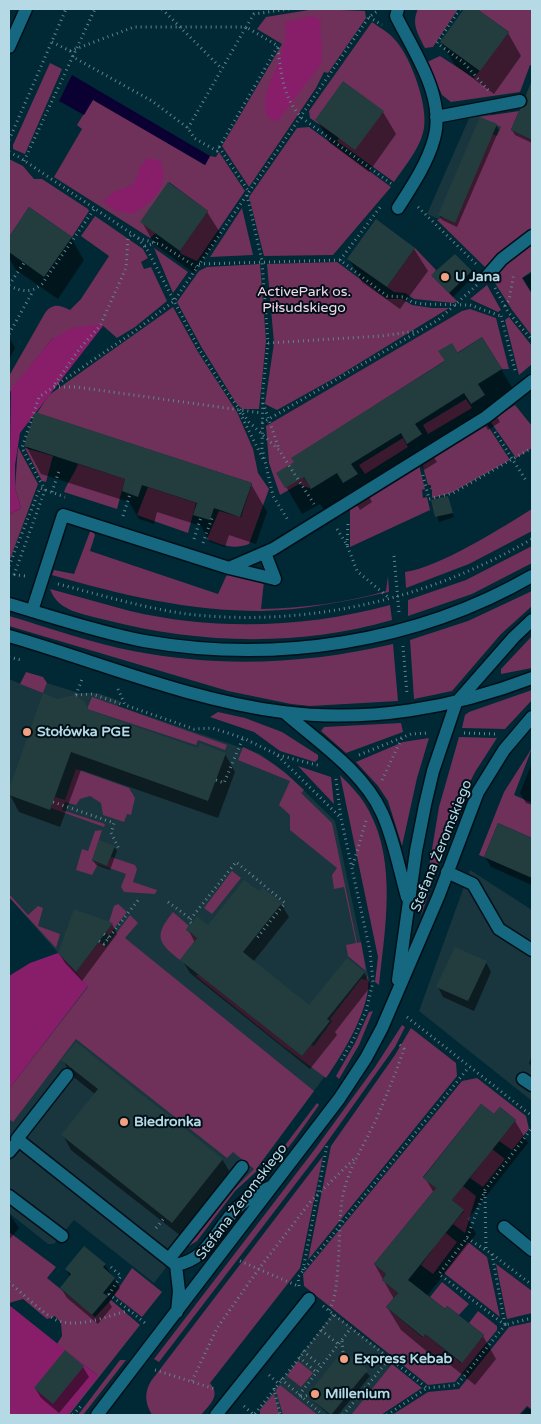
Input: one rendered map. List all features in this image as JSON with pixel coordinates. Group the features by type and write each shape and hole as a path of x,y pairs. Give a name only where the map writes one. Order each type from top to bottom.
{"street":[{"path":"9,47 26,9"},
{"path":"398,9 396,16 426,76 433,98 436,117 434,138 428,155 398,208"},
{"path":"436,117 520,101"},
{"path":"488,275 502,259 532,236"},
{"path":"230,568 265,553 486,417 528,384"},
{"path":"32,611 63,515 230,568 275,579 265,553"},
{"path":"9,604 122,636 167,644 223,650 287,649 354,640 401,630 466,608 532,576"},
{"name":"Stefana Żeromskiego","path":"395,997 429,788 456,703 514,637 532,620"},
{"path":"9,636 207,697 284,712 339,715 371,714 456,703 532,678"},
{"name":"Stefana Żeromskiego","path":"284,712 344,764 373,797 389,832 409,902"},
{"name":"Stefana Żeromskiego","path":"102,1413 366,1058 382,1028 447,872 469,812 486,777 504,750 532,717"},
{"path":"447,872 474,884 499,929 532,950"},
{"path":"9,1152 19,1140 17,1139 68,1075"},
{"path":"19,1140 172,1262 179,1291 177,1312"},
{"path":"172,1262 242,1166"},
{"path":"172,1262 190,1262 199,1256 236,1209 254,1195 274,1184"},
{"path":"9,1196 62,1236"},
{"path":"504,1227 532,1250"},
{"path":"216,1415 311,1297"}],"path":[{"path":"9,140 66,9"},
{"path":"24,161 95,9"},
{"path":"162,9 222,69"},
{"path":"249,9 254,14"},
{"path":"254,14 289,9"},
{"path":"69,498 41,487 22,448 40,397 131,334 174,301 197,265 302,118 369,18 380,9"},
{"path":"460,9 437,43 460,58 486,86 493,106"},
{"path":"188,128 254,14"},
{"path":"369,18 389,30"},
{"path":"70,51 134,27 178,26 246,27 278,47"},
{"path":"52,42 70,51 74,57 152,101 188,128 194,138 217,150 278,47"},
{"path":"278,47 282,78 286,94 293,108 302,118 396,188"},
{"path":"434,52 443,47"},
{"path":"331,139 334,134"},
{"path":"219,147 248,193 262,261 268,343 262,399 261,435 265,464 273,496 290,525"},
{"path":"9,152 138,238 153,244 162,245 197,265 262,261 340,260 387,296 404,296 412,302 423,304 470,305 501,316 508,312"},
{"path":"340,260 385,202"},
{"path":"9,331 33,291 42,284 95,208"},
{"path":"54,387 75,355 100,326 126,268 128,238 132,234"},
{"path":"145,246 153,244 159,235"},
{"path":"138,238 145,246 199,349 239,410 261,435 279,450"},
{"path":"24,263 9,286 22,291 33,291"},
{"path":"364,278 367,273"},
{"path":"262,423 438,320 488,275"},
{"path":"501,316 518,381 528,384"},
{"path":"268,343 381,336 419,331"},
{"path":"54,387 76,387 262,412"},
{"path":"262,399 279,450 306,494 317,508 312,511"},
{"path":"239,410 265,464"},
{"path":"486,417 527,482"},
{"path":"419,458 429,499 453,494 532,448"},
{"path":"52,492 58,471"},
{"path":"9,566 41,487"},
{"path":"14,575 45,490"},
{"path":"130,494 121,515 132,519"},
{"path":"326,515 343,538 357,571 389,598"},
{"path":"194,539 201,517"},
{"path":"204,542 212,518"},
{"path":"185,536 212,545"},
{"path":"50,582 141,605 186,614 233,618 282,618 344,609 397,596 464,574 496,560 532,539"},
{"path":"394,556 400,618"},
{"path":"9,574 34,577"},
{"path":"402,642 408,700"},
{"path":"9,657 29,662"},
{"path":"73,676 91,681"},
{"path":"82,679 76,695 92,694 194,729 212,728 243,738 276,754 327,768"},
{"path":"109,686 118,688 125,705"},
{"path":"352,758 411,734 430,733"},
{"path":"460,733 501,734"},
{"path":"216,780 224,783 243,738"},
{"path":"378,786 402,738"},
{"path":"276,754 341,818"},
{"path":"335,770 341,818 370,951 372,982 369,998 354,1038 338,1067"},
{"path":"53,802 114,823 111,833 119,848"},
{"path":"352,866 367,816"},
{"path":"168,902 191,921 236,862 285,903 257,938 255,937"},
{"path":"99,941 104,944 139,899"},
{"path":"104,934 109,938"},
{"path":"369,998 375,1001"},
{"path":"407,1017 532,1116"},
{"path":"329,1310 334,1291 338,1228 345,1186 356,1156 396,1074 404,1048 399,1044"},
{"path":"299,1286 298,1277 469,1067"},
{"path":"505,1325 440,1274 467,1238 486,1190 532,1128"},
{"path":"303,1272 327,1146"},
{"path":"192,1381 217,1328 258,1270 318,1193 333,1182 356,1156"},
{"path":"486,1190 486,1251"},
{"path":"467,1238 492,1254 532,1285"},
{"path":"492,1254 505,1325"},
{"path":"240,1261 299,1286 427,1388"},
{"path":"111,1267 121,1276 109,1294 145,1323"},
{"path":"9,1282 54,1319 69,1322 92,1321 130,1310"},
{"path":"155,1370 232,1396 254,1415 298,1357 334,1314"},
{"path":"141,1329 150,1316"},
{"path":"387,1415 427,1388 457,1385 505,1325 532,1318"},
{"path":"300,1396 316,1372 351,1328"},
{"path":"321,1330 338,1344"},
{"path":"342,1340 344,1352"},
{"path":"303,1352 321,1366"},
{"path":"298,1357 316,1372"},
{"path":"343,1415 390,1358"},
{"path":"281,1379 323,1415"},
{"path":"274,1388 280,1415"},
{"path":"300,1396 309,1395"},
{"path":"73,1415 85,1400"}],"shaded area":[{"path":"312,16 321,20 321,64 277,122 267,117 265,105 266,94 283,48 285,22"},
{"path":"72,75 210,156 205,165 93,100 84,115 59,101"},
{"path":"474,107 508,122 462,229 427,214"},
{"path":"148,158 161,161 163,171 161,186 153,199 131,214 114,210 103,201 114,192 134,184 140,167"},
{"path":"102,324 103,326 20,433 15,465 15,488 21,508 9,515 11,389 52,339 72,328"},
{"path":"9,679 43,693 47,683 79,693 98,693 120,701 118,706 260,754 286,773 335,821 368,975 325,1076 257,1168 235,1188 196,1237 183,1246 154,1283 74,1220 54,1244 48,1244 9,1213 9,1089 87,986 9,897"},
{"path":"470,870 532,910 532,1101 419,1011"},
{"path":"58,953 88,986 9,1089 9,976 30,963"},
{"path":"9,1305 98,1376 67,1415 9,1415"},
{"path":"333,1313 395,1361 353,1415 267,1415 260,1409"}],"green space":[{"path":"315,9 365,11 366,18 328,73 324,72 316,88 249,187 222,146 282,44 257,29 266,17"},
{"path":"418,9 458,9 433,47 425,48 418,33 415,19"},
{"path":"477,9 532,9 532,65 530,65 520,92 451,102 442,95 427,62 440,56 474,78 509,32"},
{"path":"372,22 391,36 402,49 417,82 425,118 420,142 394,182 337,141 339,138 310,118 309,111"},
{"path":"50,63 62,69 25,154 13,149 13,145"},
{"path":"93,99 205,165 210,156 216,157 219,152 245,191 197,261 181,254 180,251 208,211 169,182 156,233 150,238 54,177 82,129 77,125"},
{"path":"519,111 511,130 532,140 532,233 488,270 437,220 443,217 454,222 492,134 497,136 501,127 479,117"},
{"path":"309,127 391,187 333,255 264,256 249,197 297,128"},
{"path":"9,159 23,166 34,179 42,179 88,209 89,211 72,237 29,207 9,237"},
{"path":"242,208 253,255 210,257"},
{"path":"95,216 143,249 148,258 141,262 144,269 151,267 167,301 135,327 117,338 101,324 52,339 9,393 9,376 45,313 54,306 70,310 81,299 109,256 81,236"},
{"path":"532,242 532,271 522,278 532,294 532,336 512,310 490,275"},
{"path":"154,248 188,272 173,293"},
{"path":"415,248 436,270 432,276 457,301 454,303 414,299 405,293 394,292 387,287"},
{"name":"ActivePark os. Piłsudskiego","path":"337,262 387,299 402,299 412,305 432,308 449,308 340,375 277,410 265,404 274,343 267,264"},
{"path":"260,264 266,341 259,409 242,409 236,403 202,348 177,302 199,271 207,267"},
{"path":"487,285 501,310 498,312 470,299"},
{"path":"173,307 198,352 237,412 253,449 258,473 269,489 249,544 243,546 233,547 207,539 219,511 241,517 252,483 37,413 49,395"},
{"path":"470,309 496,318 509,369 502,369 482,337 292,458 311,489 299,484 280,495 269,463 266,426 462,311"},
{"path":"509,317 532,346 532,364 519,375 505,320"},
{"path":"466,399 472,408 428,434 423,425"},
{"path":"515,405 532,426 532,448 516,458 490,421"},
{"path":"486,423 510,460 451,493 432,498 432,490 429,488 431,488 431,485 428,485 422,463"},
{"path":"403,438 408,447 365,474 359,465"},
{"path":"18,447 38,484 9,562 9,515 21,508 15,488"},
{"path":"25,448 53,456 46,482 42,481"},
{"path":"78,464 125,479 117,509 64,492"},
{"path":"419,465 425,489 422,490 423,498 427,497 430,510 350,547 350,506"},
{"path":"148,487 196,503 188,533 137,515"},
{"path":"532,509 532,531 469,564 406,588 405,572 419,569 452,555"},
{"path":"91,529 95,535 90,551 218,594 229,570 264,581 261,609 324,604 371,595 386,591 388,576 389,592 342,602 294,609 234,610 181,605 129,595 52,575 54,570 74,574"},
{"path":"532,546 532,563 472,594 408,616 408,600 466,580"},
{"path":"50,589 130,611 195,622 260,624 293,622 358,613 390,605 392,620 357,629 321,635 249,639 213,638 141,628 81,614 59,603"},
{"path":"532,591 532,606 501,634 452,691 414,699 410,640 468,621"},
{"path":"9,616 117,648 199,660 231,662 296,659 361,651 393,644 398,701 310,706 228,691 9,626"},
{"path":"532,636 532,668 501,674 501,669"},
{"path":"26,672 43,677 47,683 43,693 20,684"},
{"path":"532,690 532,700 505,729 462,728 465,715 469,712"},
{"path":"92,697 227,745 225,750 198,740 196,745 87,709"},
{"path":"218,712 245,718 282,732 318,755 318,759 315,762 280,751 254,732 210,717"},
{"path":"401,723 403,732 346,753 321,731 324,727"},
{"path":"459,737 497,738 475,772 458,806 421,916 439,807"},
{"path":"429,738 417,778 402,846 388,801 378,786 356,762 403,742"},
{"path":"243,747 268,760 290,777 304,790 301,793 332,823 357,943 361,942 366,971 348,956 346,945 356,943 344,887 334,889 332,875 337,868 290,830 290,815 279,805 290,781 238,760"},
{"path":"532,748 514,795 532,803 532,838 498,823 484,857 479,855 504,792"},
{"path":"298,766 331,777 334,804"},
{"path":"76,769 129,788 135,798 131,815 127,814 124,822 103,815 101,803 90,796 80,799 76,805 65,802 62,810 105,824 104,827 51,808 55,797 65,800"},
{"path":"340,775 356,792 369,811 378,831 383,852 387,896 379,985 375,982 378,957"},
{"path":"102,830 92,861 107,866 111,857 135,865 137,869 133,882 157,890 155,894 124,892 121,887 126,874 98,864 92,875 76,870 82,849 88,851 95,831"},
{"path":"232,871 241,878 212,914 204,908"},
{"path":"9,894 28,915 38,906 43,908 38,926 60,934 56,948 9,897"},
{"path":"118,904 127,912 109,935 106,933 112,924 109,922 114,906"},
{"path":"173,912 189,926 186,930 197,938 180,960 167,948 161,938 163,927"},
{"path":"130,915 138,923 125,938 314,1091 257,1168 259,1169 235,1191 197,1241 189,1246 183,1245 196,1237 235,1188 254,1169 233,1152 227,1158 76,1039 13,1122 9,1119 9,1089 88,987 76,972 99,942 106,947"},
{"path":"198,974 302,1056 311,1045 314,1046 332,1021 330,1019 361,979 366,980 368,975 368,987 366,1000 355,1028 326,1078 196,976"},
{"path":"373,1011 359,1045 339,1079 336,1076 355,1043 369,1012"},
{"path":"402,1025 405,1027 395,1047 320,1152 159,1362 154,1359 315,1149 375,1067"},
{"path":"411,1028 456,1063 457,1076 308,1260 331,1146 395,1055"},
{"path":"477,1078 526,1116 529,1129 512,1150 499,1141 516,1120 500,1107 494,1114 481,1104 423,1177 436,1188 374,1264 386,1274 382,1280 398,1293 386,1307 422,1337 425,1334 461,1363 484,1335 469,1323 478,1311 497,1326 497,1330 455,1382 428,1385 304,1286 303,1274 462,1081"},
{"path":"317,1103 319,1105 293,1141 264,1173"},
{"path":"492,1149 505,1159 483,1187 470,1178"},
{"path":"323,1156 300,1268 210,1383 214,1392 213,1400 201,1415 152,1415 146,1398 151,1381"},
{"path":"463,1186 476,1196 465,1233 453,1224 464,1211 452,1200"},
{"path":"9,1232 56,1267 47,1278 95,1317 111,1300 140,1325 69,1415 67,1415 97,1375 57,1344 62,1336 61,1323 55,1316 47,1319 23,1299 9,1303"},
{"path":"446,1233 457,1242 433,1274 421,1265 433,1249 438,1238 440,1240"},
{"path":"468,1242 487,1257 500,1317 444,1273"},
{"path":"496,1264 532,1291 532,1313 507,1319"},
{"path":"132,1268 162,1292 142,1317 114,1295"},
{"path":"442,1282 469,1304 459,1315 447,1306 445,1309 430,1297"},
{"path":"532,1322 531,1409 527,1406 519,1415 392,1415 428,1392 459,1389 509,1327"},
{"path":"120,1360 126,1360 83,1415 78,1415"},
{"path":"298,1361 313,1373 301,1387 287,1376"},
{"path":"392,1364 422,1388 381,1415 351,1415"},
{"path":"280,1385 318,1415 283,1415 276,1390"},
{"path":"274,1393 279,1415 260,1415 260,1410"}],"building":[{"path":"464,9 477,9 509,32 480,71 440,42"},
{"path":"532,80 532,140 511,130 520,109 527,104 526,95"},
{"path":"343,81 384,111 355,150 315,120"},
{"path":"480,117 497,124 455,223 438,215"},
{"path":"168,182 208,211 180,251 140,222"},
{"path":"29,207 72,237 44,277 9,252 9,237"},
{"path":"376,219 415,248 387,287 347,259"},
{"path":"455,254 472,271 449,293 431,275"},
{"path":"482,337 502,369 478,384 485,395 471,404 464,393 415,424 422,434 407,444 401,433 351,464 358,474 343,483 337,473 311,489 304,477 285,488 276,473 294,462 291,458 445,361 438,351 452,343 458,353"},
{"path":"35,412 252,483 240,517 214,508 210,520 193,515 197,503 142,485 138,497 122,491 125,479 24,446"},
{"path":"448,496 453,513 435,517 431,500"},
{"path":"43,693 58,699 74,695 84,701 89,710 198,748 200,743 226,753 208,801 71,752 50,810 9,795 9,789"},
{"path":"498,823 532,838 532,878 484,857"},
{"path":"99,840 115,846 107,866 92,860"},
{"path":"244,880 259,891 263,888 282,903 243,952 309,1005 347,958 365,972 327,1019 330,1021 302,1056 180,960 197,938 186,929 197,916 208,925"},
{"path":"74,909 113,923 76,972 58,953"},
{"path":"455,947 487,961 468,1001 436,987"},
{"name":"Biedronka","path":"76,1042 223,1159 172,1223 61,1135 98,1089 61,1060"},
{"path":"481,1104 494,1114 500,1107 516,1120 452,1200 464,1210 408,1280 445,1309 447,1306 484,1335 462,1363 425,1334 423,1337 386,1307 398,1293 382,1280 386,1274 374,1264 436,1188 423,1178"},
{"path":"84,1246 106,1264 103,1267 115,1278 103,1293 108,1296 92,1315 60,1288 71,1274 65,1269"},
{"path":"65,1350 84,1366 53,1404 34,1388"},
{"path":"343,1350 368,1370 331,1415 307,1396"}],"place":[{"name":"U Jana","path":"445,277"},
{"name":"Stołówka PGE","path":"27,732"},
{"name":"Biedronka","path":"124,1122"},
{"name":"Express Kebab","path":"344,1359"},
{"name":"Millenium","path":"315,1394"}]}
